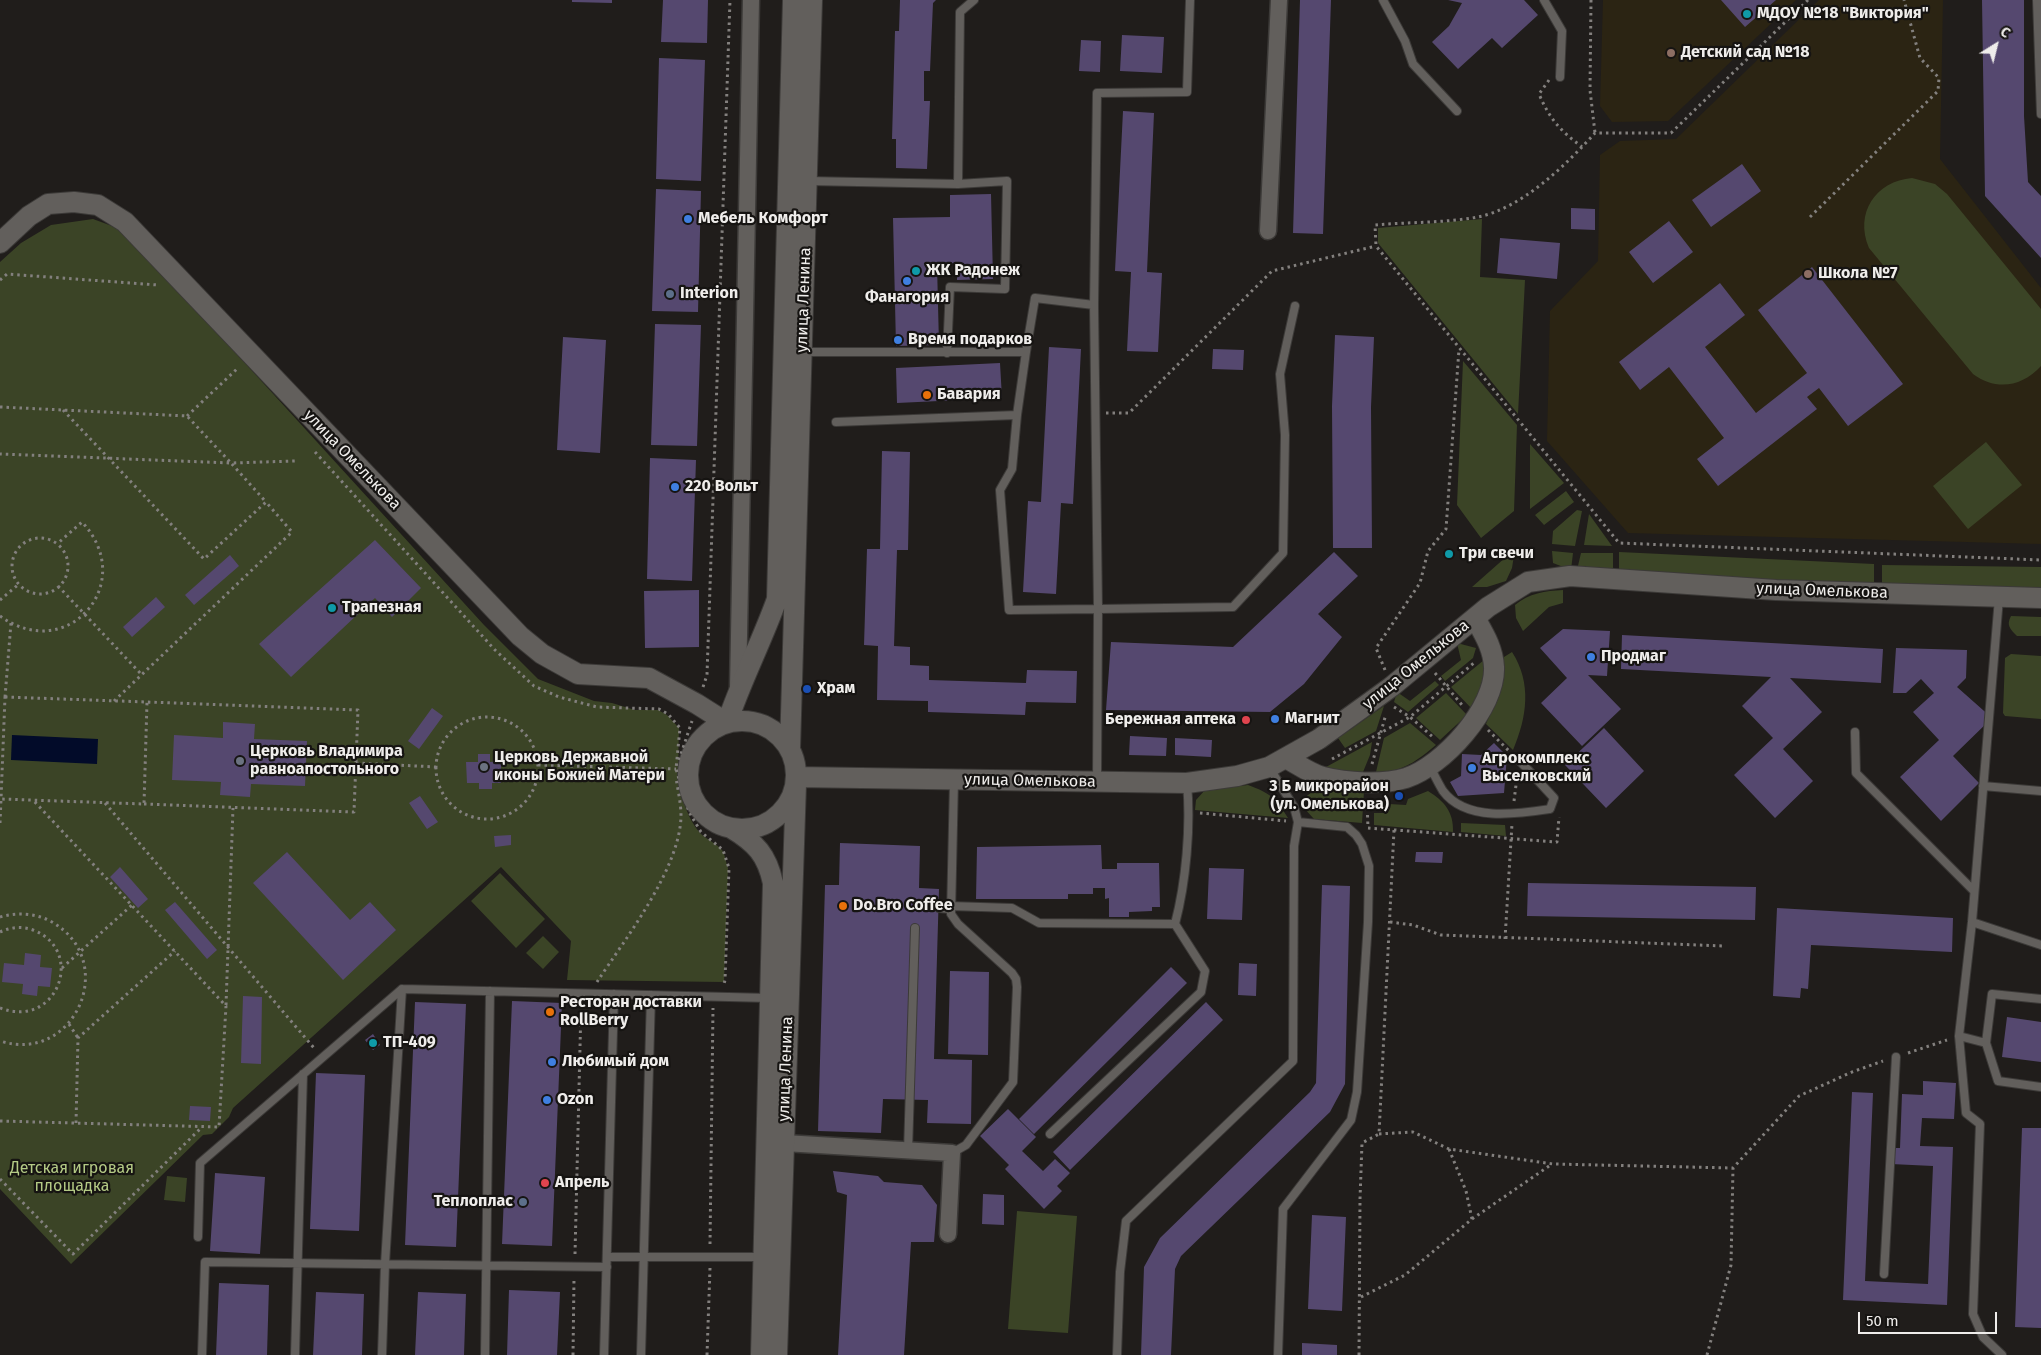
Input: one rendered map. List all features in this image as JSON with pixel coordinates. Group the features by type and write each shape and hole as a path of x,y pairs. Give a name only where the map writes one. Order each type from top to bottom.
{"street":[{"path":"738,692 751,0"},
{"name":"улица Ленина","path":"786,599 793,0"},
{"name":"улица Ленина","path":"786,599 802,352 812,0"},
{"path":"1268,231 1279,0"},
{"name":"улица Омелькова","path":"0,243 28,216 48,204 74,202 98,205 125,222 527,642 542,654 578,674 649,678 727,723"},
{"name":"улица Омелькова","path":"796,780 1187,783 1237,776 1278,763 1319,739 1391,687 1475,618 1528,582 1570,576 1776,590 2041,598"},
{"path":"727,723 738,692 786,599"},
{"path":"786,599 790,749 796,766 796,780 790,800 780,814 765,824 749,829 731,828 715,822 701,811 692,796 688,779 690,761 697,744 710,731 727,723 745,721 763,725 778,735 790,749"},
{"path":"1278,763 1310,771 1321,777 1367,782 1406,778 1429,765 1464,734 1490,694 1494,668 1490,644 1475,618"},
{"name":"улица Ленина","path":"777,1355 796,780"},
{"name":"улица Ленина","path":"731,828 747,838 760,851 769,865 773,883 761,1355"},
{"path":"784,1143 952,1153 948,1234"}],"lane":[{"path":"958,184 960,12 974,0"},
{"path":"1097,782 1098,609 1094,305 1097,93 1188,92 1190,0"},
{"path":"1383,0 1405,41 1413,64 1457,111"},
{"path":"1544,0 1562,31 1560,74"},
{"path":"2037,0 2041,114"},
{"path":"808,181 958,184 1007,181 1005,289 950,287 947,353"},
{"path":"1094,305 1035,298 1017,415 1012,469 1000,490 1009,610 1233,607 1283,553 1285,435 1280,374 1295,306"},
{"path":"802,352 1026,352"},
{"path":"836,422 1017,415"},
{"path":"1999,596 1972,922 1959,1036 1966,1113 1980,1124 1973,1314 1983,1337 2002,1355"},
{"path":"1855,732 1856,773 1974,891"},
{"path":"1429,765 1444,792 1457,804 1481,812 1513,815 1550,809 1554,798 1518,760"},
{"path":"1117,1355 1120,1272 1126,1221 1293,1061 1294,846 1298,822 1278,763"},
{"path":"952,1153 966,1145 1013,1082 1017,986 1016,979 1012,973 953,919 950,908 954,780"},
{"path":"1050,1134 1201,992 1205,971 1174,924 1182,896 1190,812 1187,783"},
{"path":"1983,786 2041,791"},
{"path":"1278,1355 1283,1209 1351,1120 1357,1092 1369,866 1362,844 1348,828 1298,822"},
{"path":"939,908 1012,908 1039,923 1174,924"},
{"path":"1972,922 2041,944"},
{"path":"908,1150 915,928"},
{"path":"198,1237 200,1163 402,988 769,998"},
{"path":"382,1355 402,988"},
{"path":"485,1355 490,991"},
{"path":"604,1355 614,994"},
{"path":"2041,999 1992,994 1986,1043 1998,1081 2041,1087"},
{"path":"641,1355 652,995"},
{"path":"1959,1036 1986,1043"},
{"path":"1884,1274 1896,1057"},
{"path":"295,1355 303,1074"},
{"path":"607,1257 763,1257"},
{"path":"202,1355 205,1262 607,1267"}],"path":[{"path":"707,1355 714,1005 726,980 729,868 723,850 701,832 688,812 676,769 707,675 730,0"},
{"path":"1591,0 1590,90 1595,133"},
{"path":"1808,0 1671,132 1595,133 1582,147 1517,202 1479,216 1374,225 1376,246 1619,543 2041,560"},
{"path":"1810,217 1938,91 1939,78 1920,58 1904,0"},
{"path":"1560,74 1546,83 1539,94 1558,129 1582,147"},
{"path":"1096,413 1129,413 1272,271 1376,246"},
{"path":"0,280 6,274 165,285"},
{"path":"1391,687 1376,648 1420,582 1428,552 1446,529 1459,348"},
{"path":"233,360 243,372"},
{"path":"187,416 239,367"},
{"path":"0,407 187,416 232,463 292,532 114,701"},
{"path":"63,410 204,559 266,502"},
{"path":"311,447 495,650 534,686 559,697 597,707 659,709 668,714 680,728 676,769 681,817 672,856 656,889 590,993"},
{"path":"0,454 232,463 295,460"},
{"path":"0,616 11,624 23,629 49,631 73,623 84,614 98,594 102,581 103,568 98,543 82,522 57,544"},
{"path":"37,538 46,538 57,544 65,554 68,563 64,580 58,586 43,593 34,593 19,584 12,568 13,560 22,545 37,538"},
{"path":"0,600 19,584"},
{"path":"58,586 142,675"},
{"path":"0,823 2,746 11,624"},
{"path":"1310,771 1410,717 1475,662 1490,644"},
{"path":"2,799 354,812 358,710 5,697"},
{"path":"144,804 147,702"},
{"path":"1368,828 1367,782 1389,704 1410,717 1447,750"},
{"path":"490,716 508,721 523,731 531,741 538,765 534,789 524,804 508,814 484,819 472,817 451,804 438,783 436,767 440,747 455,727 466,721 490,716"},
{"path":"1505,939 1510,840 1518,760"},
{"path":"356,763 436,767"},
{"path":"538,765 676,769"},
{"path":"33,800 226,1006"},
{"path":"105,803 323,1058"},
{"path":"0,1121 219,1127 226,1006 233,808"},
{"path":"1190,812 1298,822"},
{"path":"1348,828 1557,842"},
{"path":"1379,1134 1394,830"},
{"path":"0,1008 20,1013 41,1007 56,990 62,969 132,905"},
{"path":"0,917 21,914 48,920 70,936 80,952 86,973 86,987 80,1007 69,1024 58,1033 33,1044 20,1045 0,1042"},
{"path":"1390,922 1413,925 1441,935 1505,939 1724,946"},
{"path":"0,932 17,927 39,932 55,948 62,969"},
{"path":"78,1038 175,951"},
{"path":"573,1355 581,993"},
{"path":"69,1024 78,1038 76,1123"},
{"path":"1707,1355 1731,1265 1732,1168 1799,1096 1852,1072 1959,1036"},
{"path":"0,1179 73,1254 203,1127"},
{"path":"1359,1355 1362,1143 1379,1134 1413,1132 1450,1149 1553,1164 1732,1168"},
{"path":"1450,1149 1466,1191 1472,1219"},
{"path":"1361,1298 1405,1275 1472,1219 1553,1164"}],"shaded area":[{"name":"Детский сад №18","path":"1603,0 1796,0 1668,121 1612,122 1600,106"},
{"name":"Школа №7","path":"1819,0 1943,0 1940,159 2041,288 2041,544 1628,533 1547,441 1550,311 1598,261 1600,155 1620,141 1676,139"}],"green space":[{"path":"1912,178 1935,184 1947,194 2041,309 2041,366 2026,378 2017,382 2000,384 1991,383 1973,374 1869,248 1864,223 1871,201 1888,185 1899,180"},
{"name":"Детская игровая площадка","path":"93,219 112,226 130,237 484,625 538,679 594,701 612,703 635,710 658,710 667,715 679,728 678,756 680,783 686,809 700,833 722,850 728,868 724,982 567,980 571,941 501,867 233,1108 229,1117 212,1134 203,1135 71,1264 0,1189 0,262 21,243 51,225"},
{"path":"1482,219 1480,277 1525,280 1518,414 1378,243 1378,228"},
{"path":"1463,361 1517,425 1514,511 1481,538 1457,505"},
{"path":"1986,442 2022,485 1968,529 1933,486"},
{"path":"1530,444 1564,483 1530,509"},
{"path":"1566,491 1574,502 1544,525 1535,515"},
{"path":"1577,510 1582,511 1575,546 1552,544 1553,531"},
{"path":"1589,514 1612,546 1584,545"},
{"path":"1515,549 1512,568 1506,581 1487,587 1472,587"},
{"path":"1552,551 1573,553 1571,570 1553,563"},
{"path":"1619,552 1874,564 1874,586 1619,572"},
{"path":"1581,553 1613,553 1613,571 1577,570"},
{"path":"1882,565 2041,567 2041,589 1882,587"},
{"path":"1563,590 1563,603 1549,607 1523,631 1516,618 1515,605 1538,593"},
{"path":"2011,616 2041,617 2041,636 2017,636 2010,627"},
{"path":"1457,643 1476,648 1473,658 1445,681 1441,676 1461,660"},
{"path":"1512,652 1523,676 1525,688 1522,725 1513,750 1486,724 1498,691 1504,657"},
{"path":"2011,654 2041,656 2041,719 2005,716 2003,713 2005,658"},
{"path":"1484,660 1484,679 1472,709 1451,687"},
{"path":"1435,681 1439,685 1408,712 1394,702 1397,692 1410,701"},
{"path":"1446,693 1467,715 1440,740 1416,718"},
{"path":"1384,706 1376,731 1345,748 1338,738"},
{"path":"1410,723 1436,745 1408,765 1385,772 1376,772 1384,738"},
{"path":"1372,742 1370,755 1363,772 1346,773 1326,767"},
{"path":"1248,785 1272,797 1288,818 1195,810 1196,800 1205,790"},
{"path":"1318,788 1364,791 1362,823 1314,819 1303,807 1301,800"},
{"path":"1428,791 1447,808 1452,819 1453,832 1374,825 1374,813 1388,813 1389,804 1406,805 1408,799"},
{"path":"1461,823 1505,825 1506,836 1461,832"},
{"path":"500,873 545,919 516,948 471,901"},
{"path":"543,936 559,952 543,969 526,953"},
{"path":"167,1176 187,1178 185,1202 164,1200"},
{"path":"1017,1211 1077,1216 1068,1333 1008,1329"}],"water":[{"path":"12,735 98,739 97,764 11,760"}],"building":[{"path":"572,0 612,0 612,3 572,2"},
{"path":"663,0 708,0 707,43 661,42"},
{"path":"900,0 936,0 933,3 930,71 924,71 924,101 930,101 927,169 896,168 896,139 892,139 895,31 899,31"},
{"path":"1300,0 1331,0 1323,234 1293,233"},
{"path":"1448,0 1524,0 1538,15 1502,48 1492,38 1458,69 1432,42 1449,26 1462,3"},
{"name":"МДОУ №18 \"Виктория\"","path":"1721,0 1776,0 1745,27"},
{"path":"1982,0 2024,0 2024,116 2028,182 2041,196 2041,258 1985,196"},
{"path":"1122,35 1164,37 1162,73 1120,71"},
{"path":"1081,40 1101,41 1100,72 1079,71"},
{"path":"659,58 705,60 701,181 656,179"},
{"path":"1123,111 1154,113 1147,272 1162,273 1158,352 1127,351 1131,272 1115,271"},
{"path":"1742,164 1761,191 1711,227 1692,200"},
{"path":"656,189 701,191 698,312 652,311"},
{"name":"ЖК Радонеж","path":"991,194 993,279 957,280 957,263 937,264 939,345 896,346 893,218 950,217 950,195"},
{"path":"1571,208 1595,209 1595,230 1571,229"},
{"path":"1669,221 1693,252 1653,283 1629,252"},
{"path":"1500,238 1560,243 1557,279 1497,273"},
{"path":"1812,267 1903,384 1848,426 1819,388 1807,397 1817,409 1718,486 1697,459 1724,438 1669,367 1640,390 1619,362 1720,283 1745,315 1705,347 1756,413 1807,373 1758,310"},
{"path":"655,324 701,325 697,446 651,445"},
{"path":"1335,335 1374,337 1371,407 1372,548 1333,548 1332,406"},
{"path":"563,337 606,340 600,453 557,450"},
{"path":"1049,347 1081,349 1073,504 1061,503 1056,594 1023,592 1028,501 1041,502"},
{"path":"1213,349 1244,350 1243,370 1212,369"},
{"path":"1000,363 1002,398 897,403 896,368"},
{"path":"882,451 910,452 908,550 897,550 894,646 910,647 910,665 929,666 929,680 1026,683 1027,670 1077,671 1076,703 1026,702 1025,715 928,712 928,701 877,700 878,646 864,645 867,549 880,549"},
{"path":"650,458 696,460 692,581 647,579"},
{"name":"Трапезная","path":"375,540 421,588 392,617 375,598 291,677 259,644"},
{"path":"1334,552 1358,576 1318,614 1342,637 1304,684 1270,712 1106,710 1111,642 1233,647"},
{"path":"230,555 239,566 194,605 185,595"},
{"path":"699,590 699,647 645,648 644,591"},
{"path":"156,597 165,607 132,637 123,627"},
{"path":"1563,629 1610,631 1607,676 1588,675 1621,709 1582,746 1541,703 1567,678 1540,648"},
{"path":"1622,635 1883,649 1881,683 1790,678 1822,712 1783,749 1813,781 1775,818 1734,775 1773,738 1742,706 1771,677 1621,669"},
{"path":"1896,648 1967,650 1966,678 1957,687 1992,718 1953,756 1979,783 1941,821 1900,777 1939,740 1913,712 1934,693 1921,679 1906,693 1893,693"},
{"path":"432,708 443,716 419,749 408,741"},
{"name":"Церковь Владимира равноапостольного","path":"223,722 255,724 254,739 307,741 305,786 251,784 250,797 220,795 221,782 172,780 174,735 223,738"},
{"path":"1604,728 1644,771 1606,808 1565,765"},
{"path":"1130,736 1167,738 1166,756 1129,755"},
{"path":"1175,738 1212,740 1211,757 1175,755"},
{"path":"1494,743 1507,756 1504,793 1458,796 1450,782 1461,776 1462,754 1481,755"},
{"name":"Церковь Державной иконы Божией Матери","path":"478,754 490,754 490,762 501,761 501,783 492,783 492,789 479,789 479,783 467,783 466,762 478,762"},
{"path":"420,796 438,822 427,829 409,803"},
{"path":"511,835 511,845 495,847 494,836"},
{"path":"840,843 920,846 919,888 939,889 934,1059 972,1060 971,1124 927,1123 928,1100 883,1099 881,1133 818,1131 825,885 839,885"},
{"path":"1101,845 1102,869 1117,869 1117,863 1159,863 1160,907 1152,907 1152,911 1129,912 1129,917 1109,917 1109,898 1105,899 1105,888 1093,888 1093,894 1068,894 1068,899 976,899 977,847"},
{"path":"287,852 350,920 370,902 396,930 343,980 253,883"},
{"path":"1416,852 1443,852 1442,863 1415,862"},
{"path":"120,867 148,899 138,908 110,877"},
{"path":"1209,868 1244,869 1242,920 1207,919"},
{"path":"1528,883 1756,887 1755,920 1527,916"},
{"path":"1322,885 1350,886 1345,1084 1330,1112 1181,1256 1175,1269 1171,1355 1141,1355 1144,1267 1160,1238 1310,1092 1316,1083"},
{"path":"175,902 217,950 207,959 165,910"},
{"path":"1777,908 1953,918 1952,952 1811,945 1808,989 1801,988 1800,998 1773,996"},
{"path":"25,953 41,955 40,967 52,968 50,987 38,986 37,996 22,994 23,984 2,982 4,963 24,965"},
{"path":"1239,963 1257,964 1256,996 1238,995"},
{"path":"1171,967 1187,983 1034,1134 1019,1119"},
{"path":"950,971 989,972 988,1055 948,1054"},
{"path":"243,996 262,997 261,1064 241,1063"},
{"path":"512,1001 562,1003 552,1246 502,1244"},
{"path":"415,1002 466,1004 456,1247 405,1245"},
{"path":"1206,1002 1223,1020 1070,1170 1053,1152"},
{"path":"2007,1017 2041,1022 2041,1062 2002,1057"},
{"name":"ТП-409","path":"373,1034 380,1045 373,1050 365,1040"},
{"path":"316,1073 365,1075 359,1231 310,1229"},
{"path":"1923,1081 1956,1083 1954,1119 1922,1118 1920,1146 1953,1147 1947,1305 1843,1300 1852,1092 1873,1093 1865,1281 1928,1284 1933,1166 1891,1164 1892,1148 1900,1148 1902,1094 1923,1095"},
{"path":"190,1106 211,1107 210,1121 189,1120"},
{"path":"1008,1109 1036,1137 1022,1151 1043,1171 1055,1159 1070,1173 1057,1186 1062,1191 1044,1209 1005,1169 1009,1165 980,1136"},
{"path":"2022,1128 2041,1128 2041,1328 2015,1327"},
{"path":"833,1171 878,1176 884,1182 922,1185 937,1205 934,1242 911,1242 904,1355 838,1355 847,1195 837,1192"},
{"path":"215,1173 265,1177 260,1254 210,1251"},
{"path":"983,1194 1004,1195 1004,1225 982,1224"},
{"path":"1312,1215 1346,1217 1342,1311 1308,1309"},
{"path":"219,1283 269,1285 267,1355 216,1355"},
{"path":"509,1290 560,1292 557,1355 507,1355"},
{"path":"316,1292 364,1294 362,1355 313,1355"},
{"path":"418,1292 466,1294 464,1355 415,1355"},
{"path":"1302,1343 1337,1345 1337,1355 1302,1355"}],"place":[{"name":"МДОУ №18 \"Виктория\"","path":"1747,14"},
{"name":"Детский сад №18","path":"1671,53"},
{"name":"Мебель Комфорт","path":"688,219"},
{"name":"ЖК Радонеж","path":"916,271"},
{"name":"Школа №7","path":"1808,274"},
{"name":"Фанагория","path":"907,281"},
{"name":"Interion","path":"670,294"},
{"name":"Время подарков","path":"898,340"},
{"name":"Бавария","path":"927,395"},
{"name":"220 Вольт","path":"675,487"},
{"name":"Три свечи","path":"1449,554"},
{"name":"Трапезная","path":"332,608"},
{"name":"Продмаг","path":"1591,657"},
{"name":"Храм","path":"807,689"},
{"name":"Магнит","path":"1275,719"},
{"name":"Бережная аптека","path":"1246,720"},
{"name":"Церковь Владимира равноапостольного","path":"240,761"},
{"name":"Церковь Державной иконы Божией Матери","path":"484,767"},
{"name":"Агрокомплекс Выселковский","path":"1472,768"},
{"name":"3 Б микрорайон (ул. Омелькова)","path":"1399,796"},
{"name":"Do.Bro Coffee","path":"843,906"},
{"name":"Ресторан доставки RollBerry","path":"550,1012"},
{"name":"ТП-409","path":"373,1043"},
{"name":"Любимый дом","path":"552,1062"},
{"name":"Ozon","path":"547,1100"},
{"name":"Апрель","path":"545,1183"},
{"name":"Теплоплас","path":"523,1202"}]}
